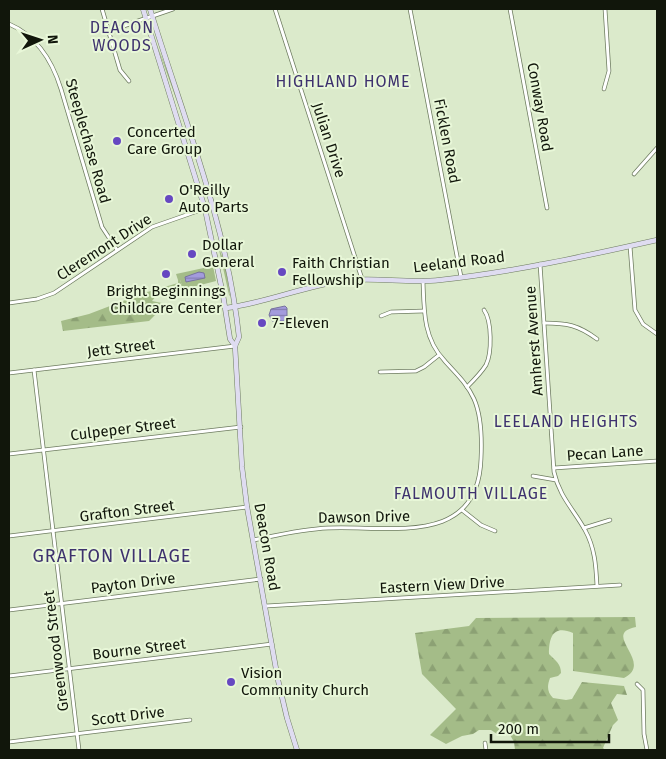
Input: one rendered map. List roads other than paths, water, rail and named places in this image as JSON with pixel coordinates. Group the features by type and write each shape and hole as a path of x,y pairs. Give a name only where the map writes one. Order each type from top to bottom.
{"main road":[{"name":"Deacon Road","path":"143,9 204,208 226,308 230,339 235,346"},
{"name":"Deacon Road","path":"150,9 227,260 236,307 239,337 235,346 242,467 247,507 283,700 297,750"},
{"name":"Leeland Road","path":"236,307 326,283 362,279 423,281 461,277 540,264 657,240"},
{"path":"226,308 236,307"}],"street":[{"path":"102,9 120,70 129,81"},
{"path":"109,31 173,9"},
{"name":"Julian Drive","path":"275,9 362,279"},
{"name":"Ficklen Road","path":"410,9 461,277"},
{"name":"Conway Road","path":"510,9 547,208"},
{"path":"604,89 609,71 605,9"},
{"name":"Steeplechase Road","path":"9,24 40,46 53,67 102,227 117,250"},
{"path":"634,174 657,148"},
{"name":"Cleremont Drive","path":"9,303 37,299 54,293 152,227 212,206"},
{"path":"630,246 635,310 643,324 657,334"},
{"name":"Amherst Avenue","path":"540,264 556,480 562,497 584,528 594,555 597,586"},
{"name":"Dawson Drive","path":"253,540 328,528 394,529 421,527 447,520 462,510 476,491 480,472 482,440 479,415 475,400 467,386 439,355 428,332 424,312 423,281"},
{"path":"467,386 485,366 489,354 489,320 484,310"},
{"path":"382,316 391,312 424,312"},
{"path":"544,323 576,326 597,339"},
{"name":"Jett Street","path":"9,373 235,346"},
{"path":"380,372 416,371 439,355"},
{"name":"Greenwood Street","path":"34,370 79,750"},
{"name":"Culpeper Street","path":"9,454 241,427"},
{"name":"Pecan Lane","path":"554,468 657,461"},
{"path":"533,476 556,480"},
{"name":"Grafton Street","path":"9,536 247,507"},
{"path":"462,510 480,525 495,531"},
{"path":"584,528 610,520"},
{"name":"Payton Drive","path":"9,610 261,579"},
{"name":"Eastern View Drive","path":"266,606 620,585"},
{"name":"Bourne Street","path":"9,676 272,644"},
{"path":"636,684 643,690 644,734 647,750"},
{"name":"Scott Drive","path":"9,742 190,720"},
{"path":"485,743 486,750"}],"place":[{"name":"Concerted Care Group","path":"117,141"},
{"name":"O'Reilly Auto Parts","path":"169,199"},
{"name":"Dollar General","path":"192,254"},
{"name":"Faith Christian Fellowship","path":"282,272"},
{"name":"Bright Beginnings Childcare Center","path":"166,274"},
{"name":"7-Eleven","path":"262,323"},
{"name":"Vision Community Church","path":"231,682"}],"district":[{"name":"DEACON WOODS","path":"122,36"},
{"name":"HIGHLAND HOME","path":"343,81"},
{"name":"LEELAND HEIGHTS","path":"566,421"},
{"name":"FALMOUTH VILLAGE","path":"471,493"},
{"name":"GRAFTON VILLAGE","path":"112,556"}]}
